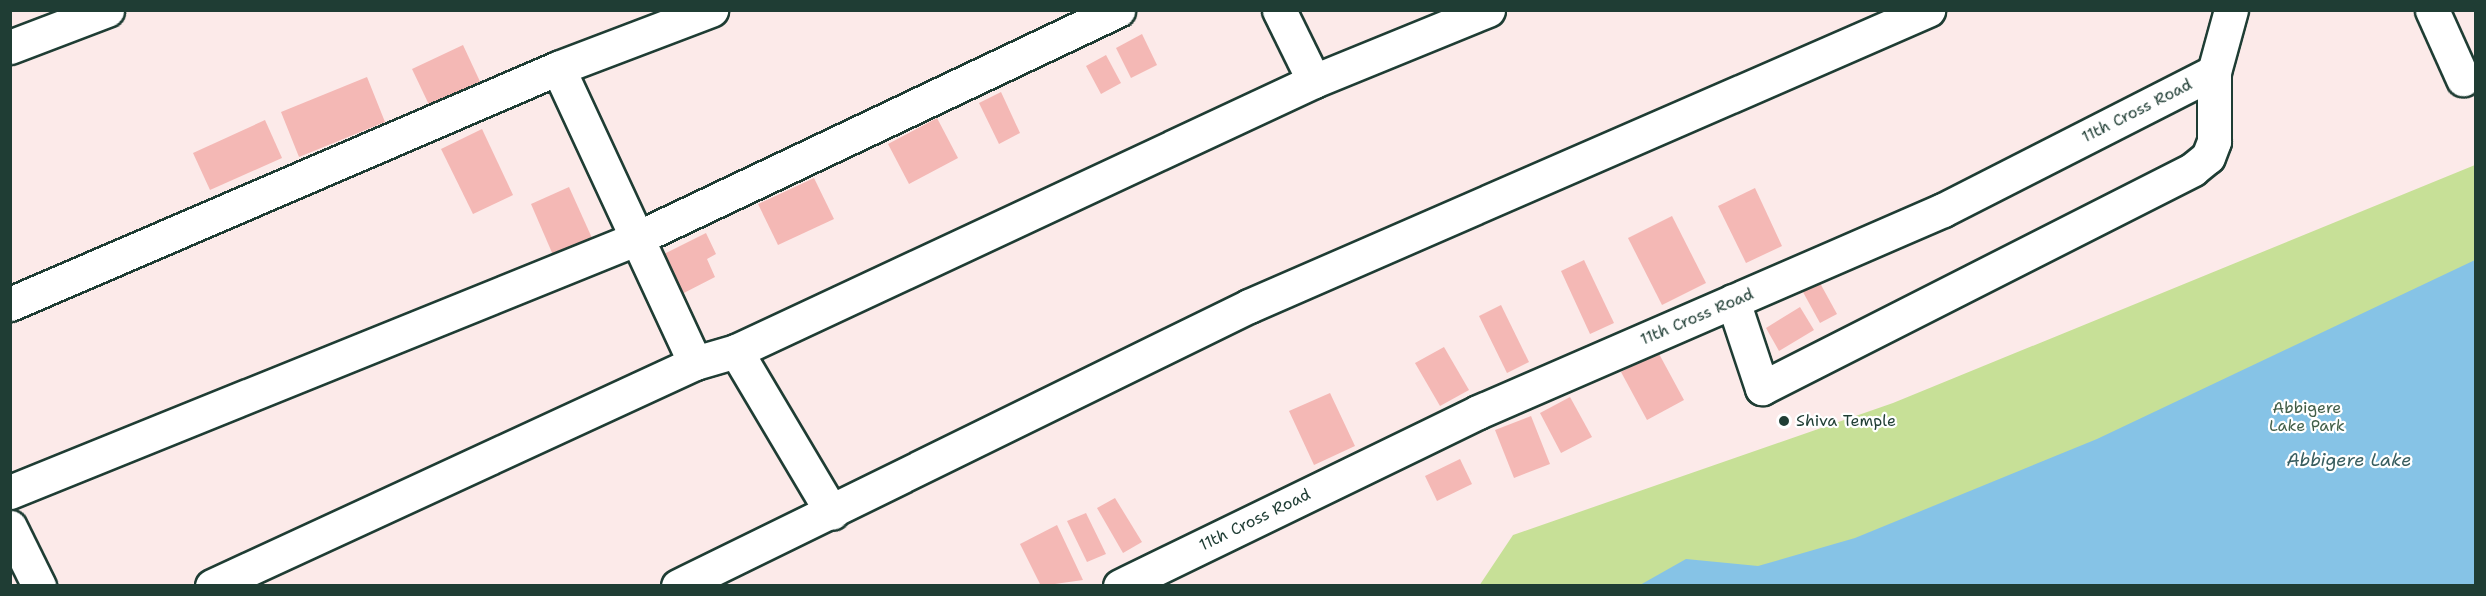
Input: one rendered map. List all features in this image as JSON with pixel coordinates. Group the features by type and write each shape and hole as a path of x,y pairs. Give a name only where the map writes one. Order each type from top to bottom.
{"street":[{"path":"10,47 107,10"},
{"path":"10,303 558,68 711,10"},
{"path":"10,492 633,240 1118,10"},
{"path":"1279,10 1314,81"},
{"path":"212,585 695,363 736,351 1314,81 1488,10"},
{"path":"1733,301 1762,388 2193,169 2208,158 2214,141 2214,72 2231,10"},
{"path":"2432,10 2463,79"},
{"path":"678,585 832,513 1249,306 1928,11"},
{"path":"558,68 633,240 695,363"},
{"name":"11th Cross Road","path":"1120,585 1478,412 1943,210 2214,72"},
{"path":"736,351 832,513"},
{"path":"10,527 39,585"}],"green space":[{"name":"Abbigere Lake Park","path":"2475,165 2475,585 1479,586 1513,535 1893,403"}],"water":[{"name":"Abbigere Lake","path":"2475,260 2475,585 1640,585 1686,559 1758,566 1855,538 2097,439"}],"building":[{"path":"1142,34 1157,65 1131,78 1116,48"},
{"path":"463,45 483,88 432,111 412,69"},
{"path":"1106,55 1121,83 1101,94 1086,66"},
{"path":"367,77 385,122 299,157 281,112"},
{"path":"1001,92 1020,133 999,144 979,103"},
{"path":"937,118 958,158 909,184 888,144"},
{"path":"265,120 282,158 210,190 193,153"},
{"path":"482,129 513,195 473,214 441,149"},
{"path":"814,178 834,219 778,245 758,204"},
{"path":"569,187 592,238 553,255 531,204"},
{"path":"1755,188 1782,246 1746,263 1718,206"},
{"path":"1672,216 1706,283 1662,305 1628,238"},
{"path":"706,233 716,254 707,259 715,277 678,296 658,257"},
{"path":"1584,260 1614,323 1590,334 1561,271"},
{"path":"1815,274 1837,314 1820,323 1798,283"},
{"path":"1501,305 1529,362 1507,373 1479,316"},
{"path":"1800,307 1814,330 1779,351 1766,328"},
{"path":"1444,347 1469,390 1440,406 1415,363"},
{"path":"1658,352 1684,400 1647,420 1621,372"},
{"path":"1330,393 1355,446 1314,465 1289,411"},
{"path":"1570,397 1592,437 1561,453 1540,413"},
{"path":"1531,416 1550,464 1514,478 1495,430"},
{"path":"1460,459 1472,484 1437,501 1425,476"},
{"path":"1115,498 1142,542 1123,553 1097,508"},
{"path":"1086,513 1106,554 1087,562 1067,521"},
{"path":"1057,525 1083,580 1041,586 1020,544"}],"place":[{"name":"Shiva Temple","path":"1784,421"}]}
